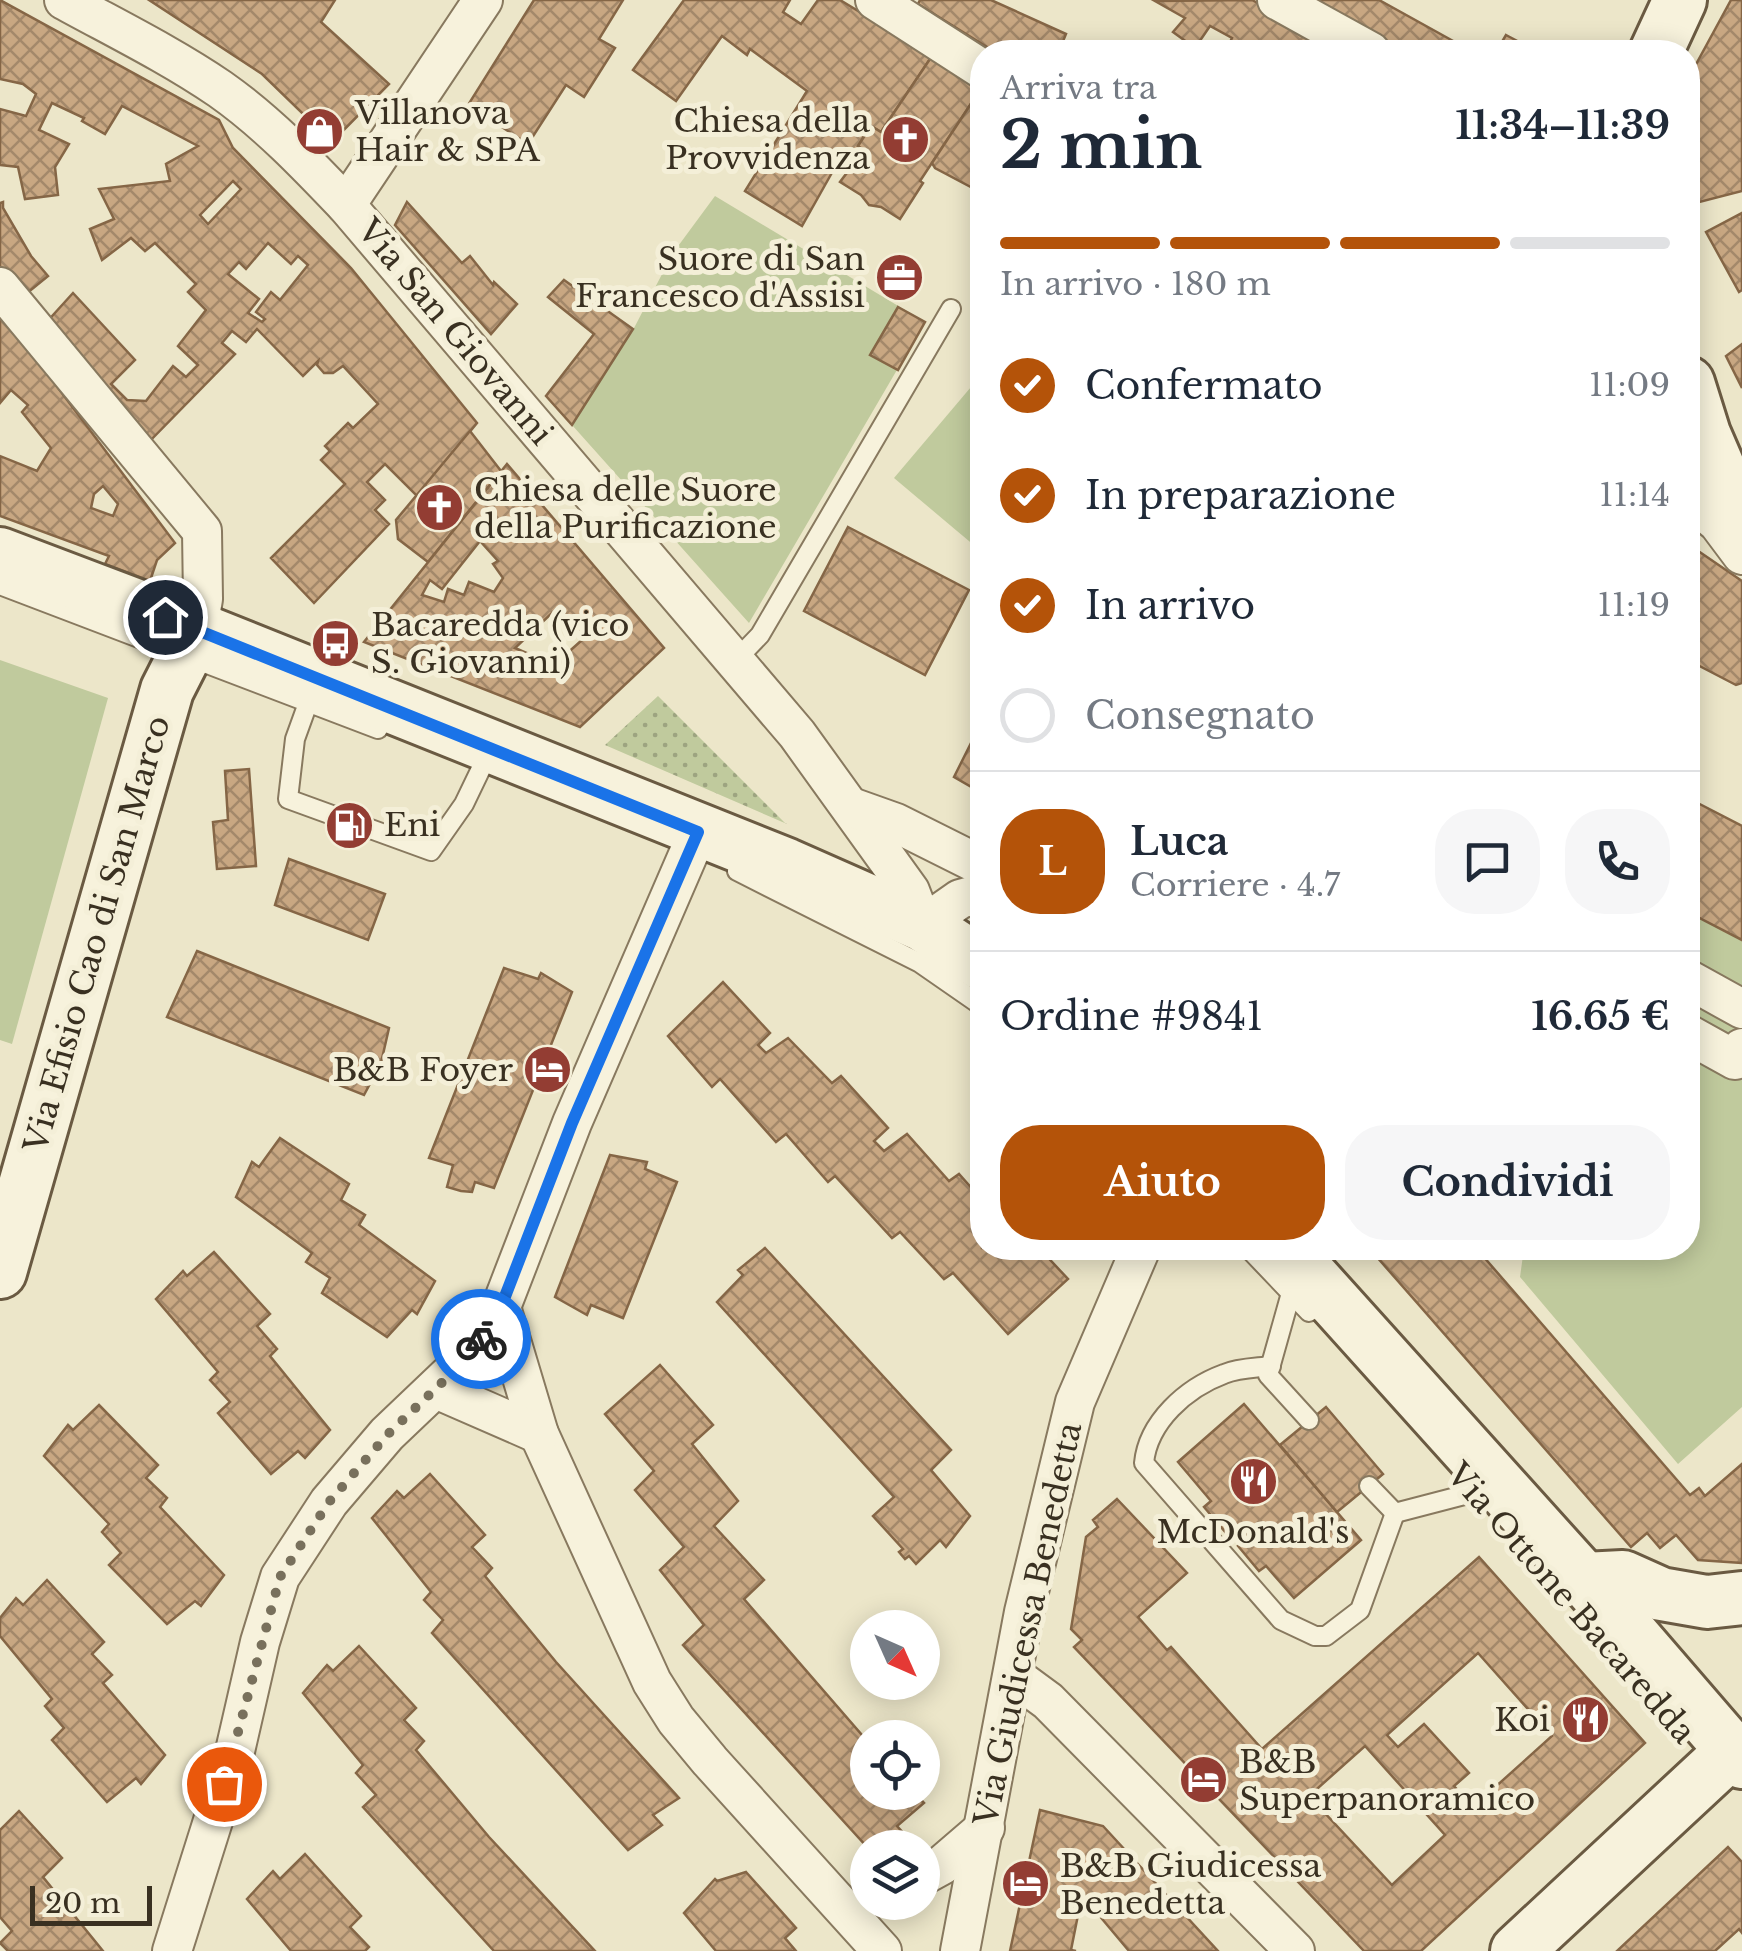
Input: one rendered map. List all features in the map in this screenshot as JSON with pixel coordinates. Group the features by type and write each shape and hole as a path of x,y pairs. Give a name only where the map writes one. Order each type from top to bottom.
{"street":[{"name":"Via San Giovanni","path":"64,0 172,58 222,91 264,125 346,205 797,734 910,891 923,926"},
{"path":"346,205 483,0"},
{"path":"875,0 970,60"},
{"path":"1277,0 1349,40"},
{"path":"1662,40 1680,0"},
{"path":"0,287 202,531 204,599 192,642"},
{"path":"1700,409 1742,522"},
{"path":"1700,508 1718,523 1742,554"},
{"path":"0,554 192,642 699,849 787,865 923,926 970,956"},
{"name":"Via Efisio Cao di San Marco","path":"0,1272 168,690 192,642"},
{"path":"851,807 896,822 970,860"},
{"path":"172,1951 235,1751 260,1642 280,1577 329,1502 388,1434 470,1356 501,1307 572,1123 699,849"},
{"path":"923,926 960,898 970,895"},
{"path":"1700,985 1742,1008"},
{"path":"1700,1041 1735,1060 1742,1048"},
{"name":"Via Giudicessa Benedetta","path":"960,1951 1024,1612 1075,1402 1136,1260"},
{"name":"Via Ottone Bacaredda","path":"1281,1262 1480,1490 1584,1579 1732,1744"},
{"path":"501,1307 539,1434 652,1682 710,1761 882,1951"},
{"path":"436,1388 539,1434"},
{"path":"1584,1579 1623,1577 1661,1594 1707,1602 1742,1598"},
{"path":"1014,1676 1048,1701 1295,1951"},
{"path":"1517,1951 1732,1744"},
{"path":"940,1866 985,1828"},
{"path":"824,1886 850,1894"}],"lane":[{"path":"735,661 760,635 952,309"},
{"path":"0,586 192,642"},
{"path":"396,735 313,690 295,739 288,800 431,851 464,804 485,762"},
{"path":"699,849 920,963 970,998"},
{"path":"1281,1262 1318,1322"},
{"path":"1281,1262 1268,1376 1309,1420"},
{"path":"1270,1366 1225,1373 1180,1397 1146,1445 1144,1463 1281,1620 1315,1636 1326,1636 1360,1610 1394,1513"},
{"path":"1369,1486 1394,1513"},
{"path":"1394,1513 1480,1490"}],"green space":[{"path":"715,196 925,322 749,623 572,425 633,330 673,253"},
{"path":"970,388 970,542 894,478"},
{"path":"0,660 108,698 12,1044 0,1040"},
{"path":"658,696 785,823 605,745"},
{"path":"1700,918 1742,940 1742,1407 1678,1464 1520,1277 1522,1260 1700,1260"}],"building":[{"path":"0,0 219,120 233,148 351,268 477,423 417,496 385,464 367,482 385,500 375,510 389,524 314,603 271,558 345,484 321,460 330,451 325,446 348,423 353,428 378,404 343,366 333,373 324,373 318,361 303,376 257,329 246,342 232,331 222,343 235,354 145,446 44,325 73,293 135,360 111,384 127,400 146,401 173,366 186,377 198,365 178,346 206,310 188,292 196,284 155,243 145,251 131,238 102,260 90,229 114,219 99,189 170,181 166,164 198,146 122,106 105,134 82,121 84,118 52,103 39,130 69,144 55,167 58,195 25,199 18,167 0,165 0,109 26,116 36,94 23,84 0,79","holes":["233,181 241,189 208,224 200,215","268,243 291,264 298,256 308,265 280,300 271,292 256,312 265,319 262,322 248,313 259,299 228,274 239,262 246,269"]},
{"path":"149,0 335,0 321,22 389,84 332,142 262,74"},
{"path":"534,0 623,0 599,39 615,48 584,97 566,85 528,144 468,105"},
{"path":"684,0 790,0 783,12 801,24 818,0 840,0 932,56 881,132 871,126 858,146 864,150 855,162 843,153 802,226 745,191 807,91 750,49 747,55 722,36 676,101 633,70"},
{"path":"920,0 991,0 1066,34 1064,40 976,40 918,4"},
{"path":"1252,0 1325,40 1231,40 1210,26 1200,40 1184,40 1173,32 1185,18 1155,1"},
{"path":"1302,0 1379,0 1451,40 1374,40"},
{"path":"1731,0 1742,0 1742,191 1700,202 1700,57"},
{"name":"Chiesa della Provvidenza","path":"932,56 970,80 970,105 900,219 881,207 869,205 840,182 864,150 858,146 871,126 881,132"},
{"path":"970,105 970,187 932,163"},
{"path":"3,202 31,256 48,276 21,298 0,273"},
{"path":"407,202 462,263 470,256 493,285 494,282 517,304 491,334 395,225"},
{"path":"1742,213 1742,290 1739,292 1706,232"},
{"path":"564,280 633,329 572,425 546,396 594,334 548,297"},
{"path":"898,307 925,322 898,370 870,355"},
{"path":"0,311 175,543 157,560 150,581 105,564 109,556 0,516 0,456 37,471 51,448 22,412 28,405 11,390 0,403","holes":["103,486 118,504 113,516 91,508 94,494"]},
{"path":"1742,344 1742,388 1726,356"},
{"name":"Chiesa delle Suore della Purificazione","path":"470,431 501,471 428,562 398,539 396,520"},
{"path":"507,464 664,648 580,727 364,642","holes":["480,541 498,561 493,564 503,578 494,592 469,582 464,595 448,589 444,602 422,595 430,580 442,589","556,609 582,640 554,665 515,648"]},
{"path":"848,527 969,590 925,675 804,611"},
{"path":"1700,552 1742,581 1742,683 1736,685 1700,666"},
{"path":"970,745 970,786 954,777"},
{"path":"249,769 256,866 217,869 213,822 228,820 225,771"},
{"path":"1700,804 1742,826 1742,940 1700,918"},
{"path":"289,859 385,894 368,940 275,905"},
{"path":"197,951 389,1028 381,1063 364,1095 167,1017"},
{"path":"504,968 538,979 541,973 572,992 494,1188 475,1182 472,1192 461,1191 447,1187 453,1165 429,1158"},
{"path":"723,982 770,1033 758,1045 766,1053 788,1038 832,1083 841,1076 888,1128 874,1141 884,1151 907,1134 949,1181 959,1174 970,1186 970,1260 1050,1260 1068,1279 1008,1334 953,1273 944,1279 900,1232 892,1238 835,1176 828,1182 786,1134 776,1142 720,1079 712,1087 668,1036"},
{"path":"280,1138 349,1184 341,1200 365,1215 359,1225 435,1281 417,1314 412,1310 387,1337 322,1293 330,1278 306,1262 312,1253 236,1197 252,1162 259,1167"},
{"path":"610,1155 647,1162 645,1169 677,1182 623,1318 591,1305 587,1315 555,1297"},
{"path":"765,1248 951,1450 931,1470 970,1516 946,1547 940,1540 916,1564 909,1556 905,1559 899,1552 903,1549 873,1516 894,1497 717,1302 743,1275 738,1270"},
{"path":"214,1252 270,1314 257,1326 277,1349 270,1356 330,1430 305,1458 298,1451 271,1474 218,1413 230,1402 210,1380 218,1372 156,1299 183,1271 187,1276"},
{"path":"1380,1260 1486,1260 1690,1495 1699,1488 1705,1496 1742,1464 1742,1563 1698,1560 1676,1535 1660,1548 1647,1533 1631,1547"},
{"path":"660,1365 713,1425 692,1444 738,1501 714,1526 764,1580 744,1599 850,1721 850,1810 916,1810 897,1826 901,1830 852,1830 683,1645 704,1625 660,1570 684,1547 635,1490 654,1471 605,1414"},
{"name":"McDonald's","path":"1244,1404 1361,1540 1294,1598 1266,1566 1259,1571 1238,1546 1245,1540 1233,1526 1226,1533 1204,1507 1211,1501 1178,1462"},
{"path":"99,1405 158,1465 146,1478 167,1498 160,1507 224,1575 201,1606 195,1601 167,1624 109,1565 121,1553 102,1532 109,1524 44,1456 68,1425 73,1430"},
{"path":"1326,1407 1383,1474 1337,1512 1280,1445"},
{"path":"430,1474 485,1535 472,1547 492,1568 485,1576 556,1662 679,1798 653,1815 662,1825 628,1850 432,1633 443,1620 424,1600 431,1592 372,1518 397,1491 404,1498"},
{"path":"1117,1499 1187,1573 1138,1617 1167,1650 1171,1647 1262,1749 1479,1557 1645,1743 1421,1951 1364,1951 1074,1647 1082,1640 1071,1629 1086,1537 1098,1527 1093,1520","holes":["1478,1653 1552,1736 1473,1807 1454,1786 1469,1773 1424,1724 1398,1747 1387,1735","1365,1746 1445,1835 1392,1885 1309,1796"]},
{"path":"47,1580 104,1642 92,1654 112,1675 103,1683 165,1755 141,1784 136,1778 107,1802 52,1740 64,1728 45,1706 52,1699 0,1636 0,1618 16,1598 23,1605"},
{"path":"359,1646 416,1708 404,1720 424,1741 416,1750 489,1837 595,1951 494,1951 363,1807 376,1795 356,1773 363,1765 303,1693 327,1665 333,1671"},
{"path":"1040,1810 1103,1826 1218,1951 1129,1951 1082,1895 1071,1950 1076,1951 1010,1951"},
{"path":"19,1811 62,1858 43,1877 103,1951 8,1951 0,1943 12,1931 0,1917 0,1830"},
{"path":"1728,1847 1742,1862 1742,1933 1739,1929 1715,1951 1617,1951"},
{"path":"305,1854 361,1916 350,1927 369,1947 365,1951 291,1951 247,1899 273,1871 280,1879"},
{"path":"746,1872 796,1928 785,1938 796,1951 716,1951 684,1913 715,1879"}],"way so far":[{"path":"224,1784 280,1577 329,1502 388,1434 470,1356 481,1339"}],"place":[{"name":"Villanova Hair & SPA","path":"320,131"},
{"name":"Chiesa della Provvidenza","path":"905,139"},
{"name":"Suore di San Francesco d'Assisi","path":"900,277"},
{"name":"Chiesa delle Suore della Purificazione","path":"439,508"},
{"name":"Bacaredda (vico S. Giovanni)","path":"336,643"},
{"name":"Eni","path":"349,825"},
{"name":"B&B Foyer","path":"548,1070"},
{"name":"McDonald's","path":"1253,1482"},
{"name":"Koi","path":"1585,1720"},
{"name":"B&B Superpanoramico","path":"1204,1780"},
{"name":"B&B Giudicessa Benedetta","path":"1025,1884"}],"route":[{"path":"165,617 698,832 572,1123 501,1307 481,1339"}]}
